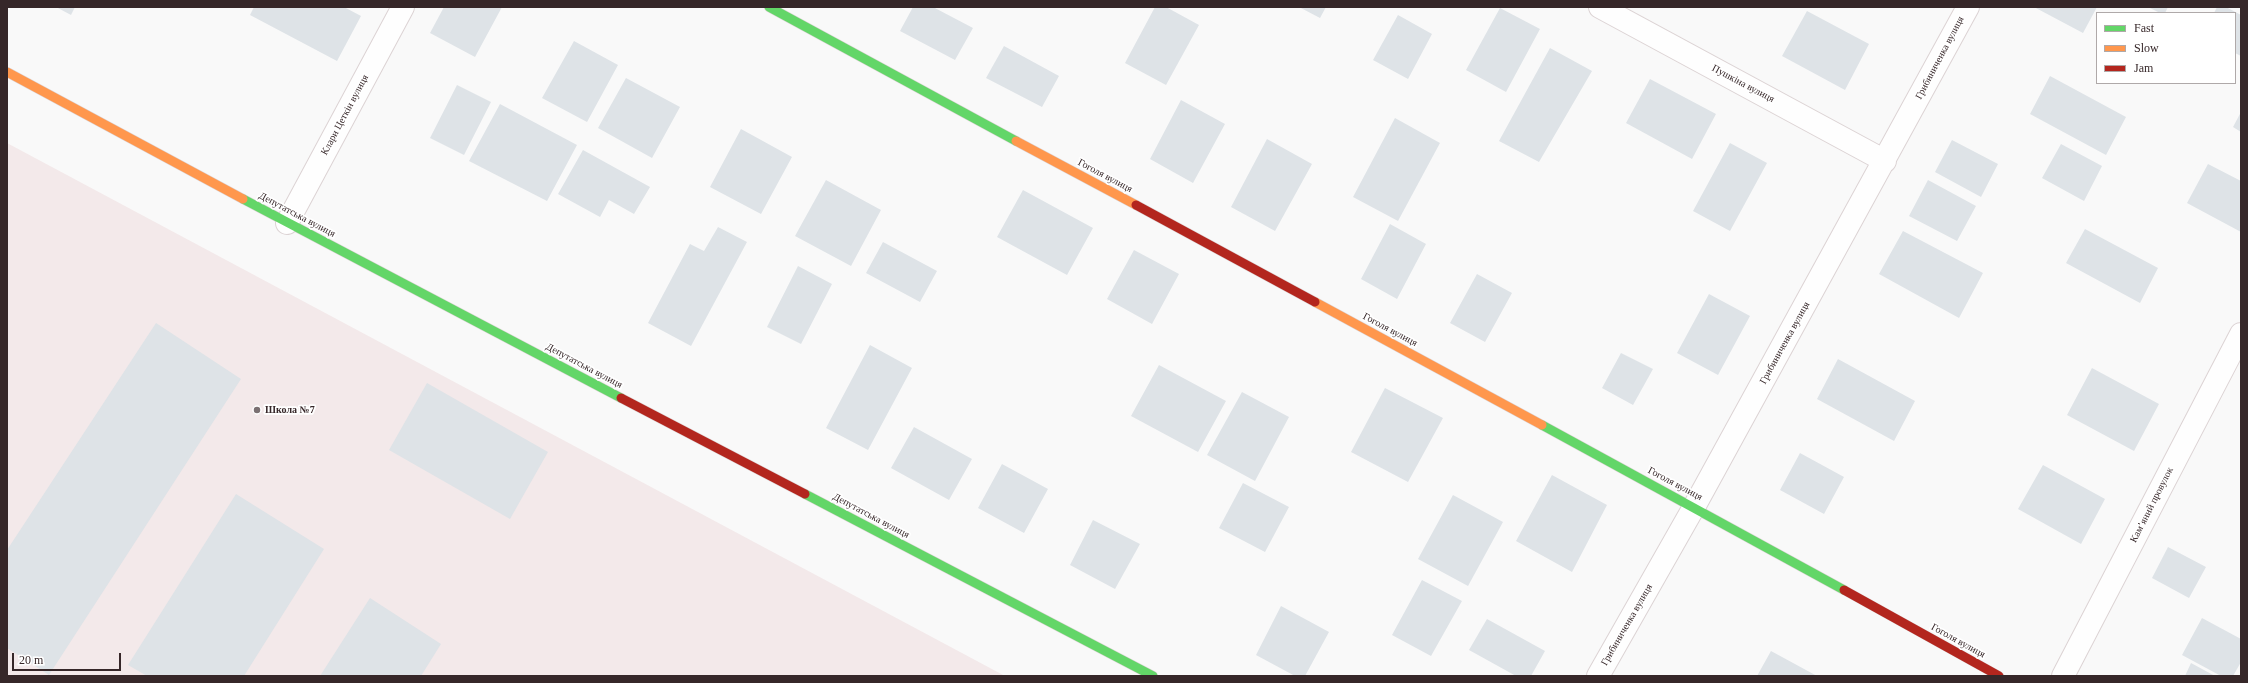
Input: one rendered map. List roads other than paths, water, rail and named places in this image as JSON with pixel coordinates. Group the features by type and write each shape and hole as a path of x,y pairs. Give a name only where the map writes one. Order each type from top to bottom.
{"street":[{"name":"Клари Цеткін вулиця","path":"287,222 403,7"},
{"name":"Гоголя вулиця","path":"768,7 1694,506 1999,676"},
{"name":"Пушкіна вулиця","path":"1600,7 1886,160"},
{"name":"Грибиниченка вулиця","path":"1598,676 1886,160 1968,7"},
{"name":"Депутатська вулиця","path":"7,72 287,222 1153,676"},
{"name":"Кам’яний провулок","path":"2063,676 2241,334"}],"place":[{"name":"Школа №7","path":"257,410"}]}
